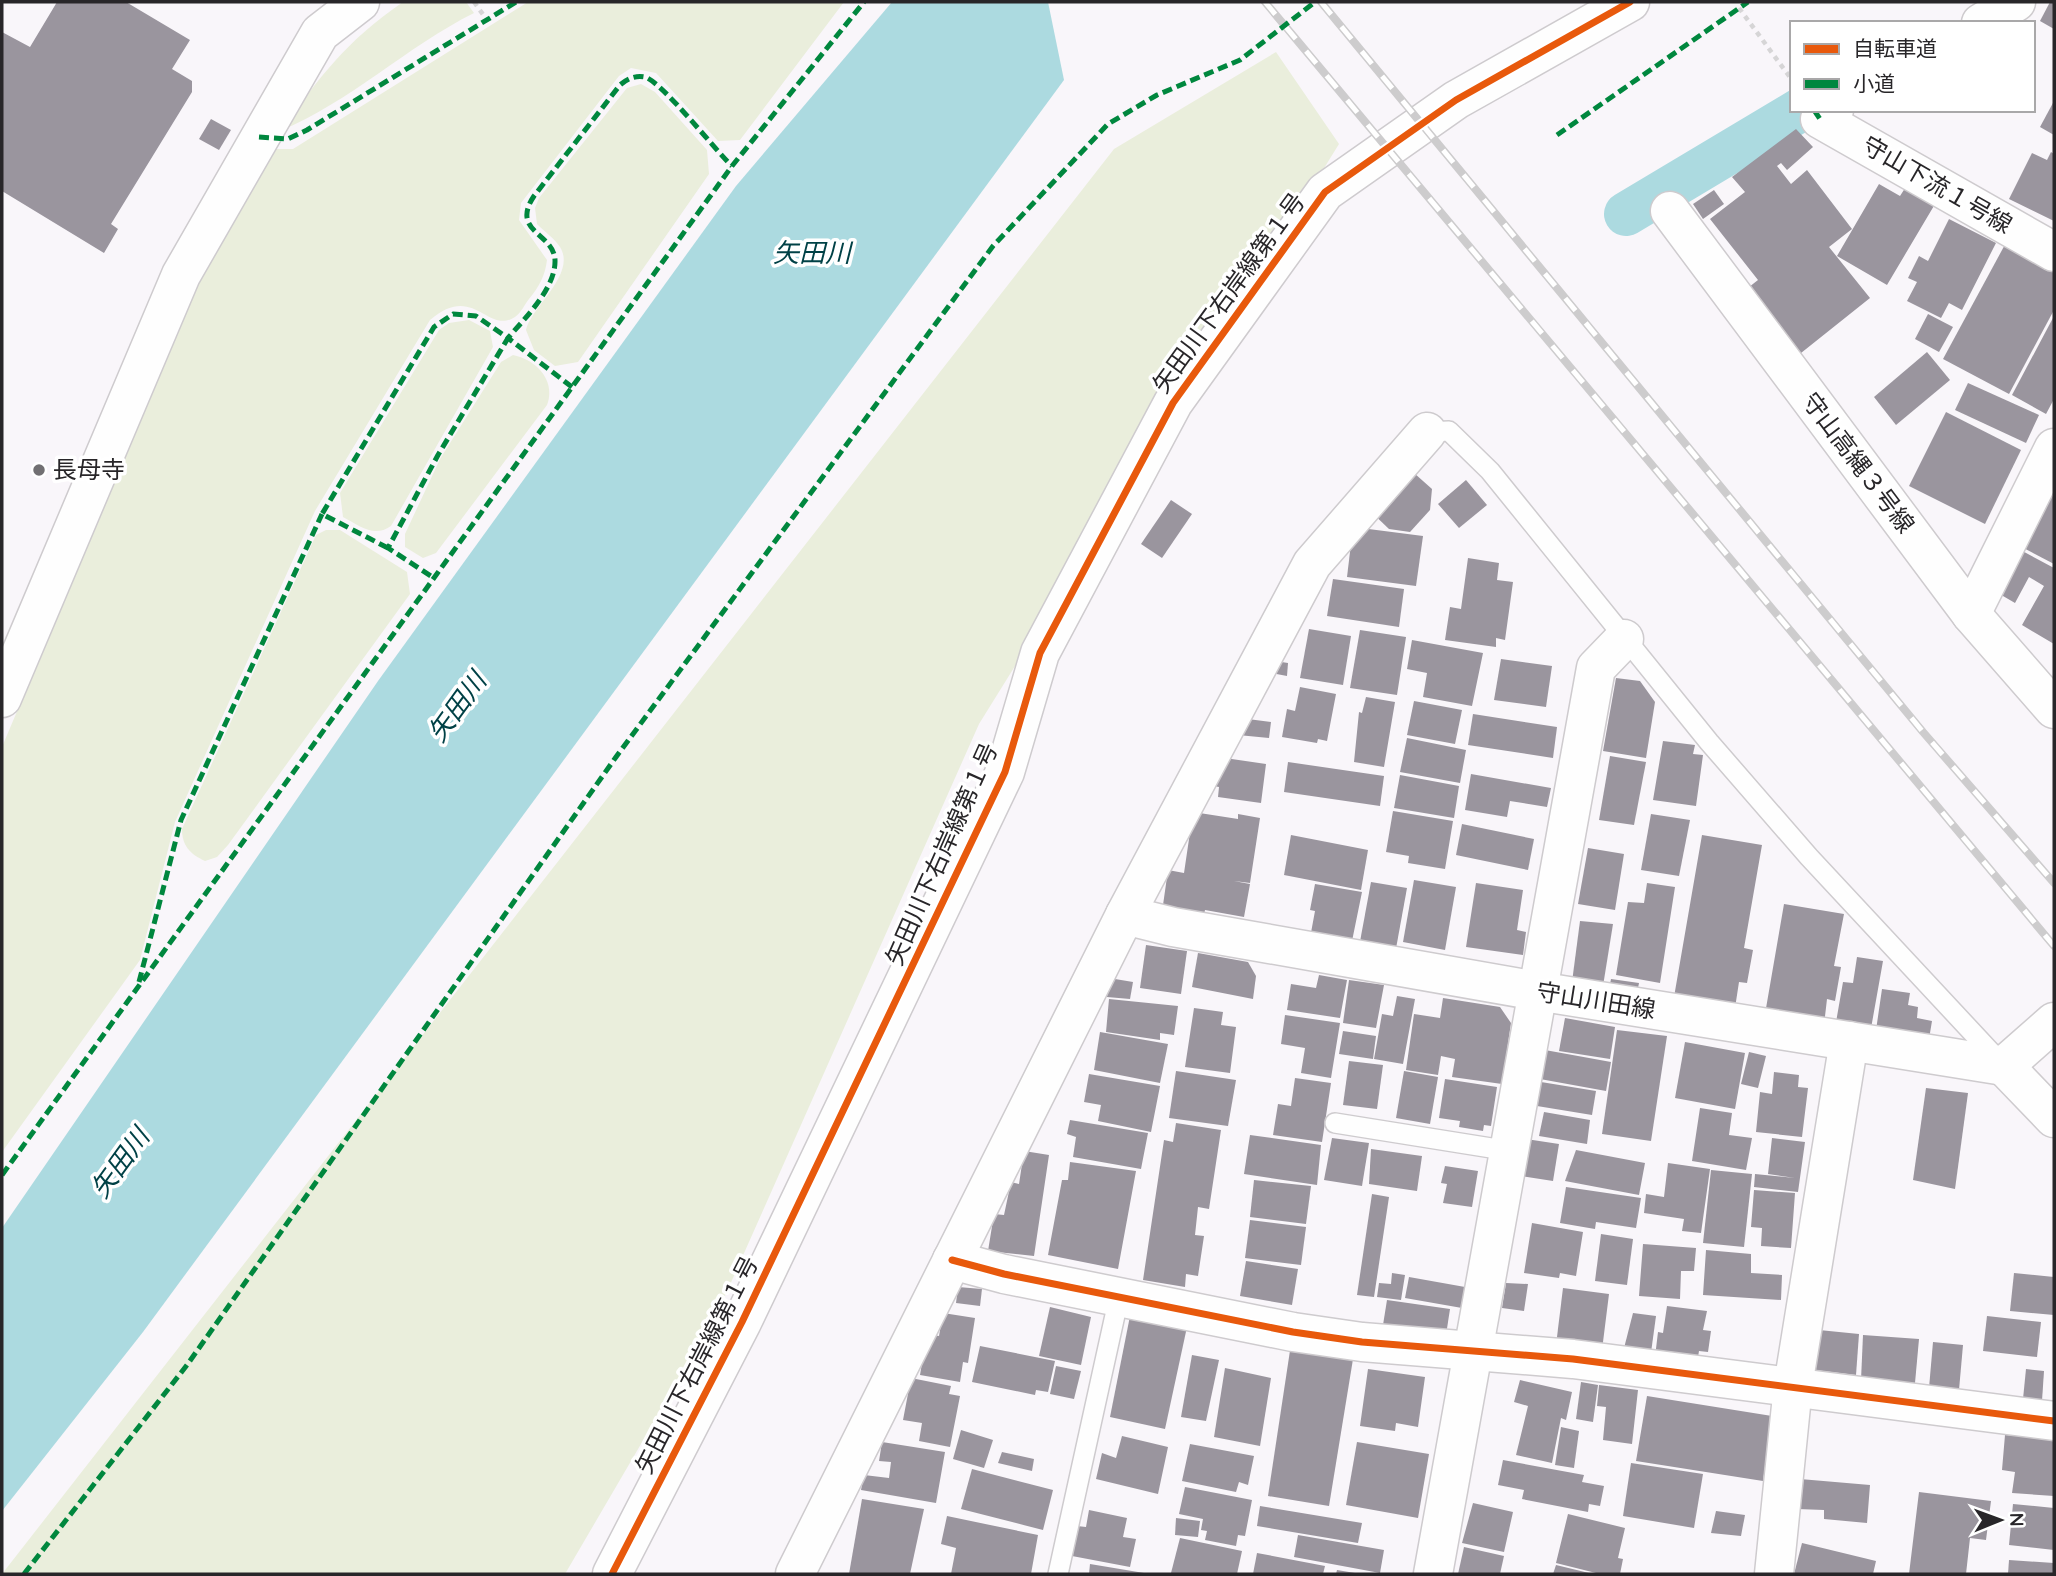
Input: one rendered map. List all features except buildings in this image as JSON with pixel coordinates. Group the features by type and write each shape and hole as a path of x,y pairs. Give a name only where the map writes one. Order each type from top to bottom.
{"street":[{"path":"2,698 181,275 328,18 360,2"},
{"name":"矢田川下右岸線第１号","path":"612,1574 742,1322 1005,772 1040,653 1172,403 1325,192 1456,100 1630,2"},
{"path":"1984,21 2016,2"},
{"name":"守山下流１号線","path":"1820,119 2054,252"},
{"name":"守山高縄３号線","path":"1670,211 1971,614 2054,709"},
{"path":"795,1574 1125,915 1312,564 1427,432"},
{"path":"1971,614 2054,448"},
{"path":"1433,1574 1596,668 1624,639"},
{"name":"守山川田線","path":"1125,915 1173,927 1537,991 2004,1066"},
{"path":"2054,1022 2004,1066 2054,1118"},
{"path":"1774,1574 1793,1386 1849,1041"},
{"path":"952,1260 1004,1274 1293,1332 1362,1342 1573,1359 2054,1421"}],"lane":[{"path":"1427,432 1449,431 1490,471 1624,639 1808,857 2004,1066"},
{"path":"1335,1124 1510,1151"},
{"path":"1058,1574 1119,1297"}],"path":[{"path":"474,2 487,20"},
{"path":"1739,8 1790,77"}],"green space":[{"path":"403,2 466,2 474,13 330,105 280,131 322,76 350,46"},
{"path":"528,2 844,2 740,140 718,141 656,73 631,68 619,76 521,203 519,220 547,260 541,281 521,311 505,321 496,320 469,307 458,306 445,310 430,320 315,511 175,822 140,960 2,1152 2,747 199,280 273,149 293,149"},
{"path":"1276,52 1339,144 979,724 717,1314 565,1574 2,1574 1114,149"},
{"path":"641,84 655,92 707,150 709,174 578,362 555,366 534,350 526,330 558,279 564,257 558,244 537,224 535,208 539,198 627,88"},
{"path":"469,320 490,331 493,347 391,526 373,531 343,517 340,493 439,330 449,323"},
{"path":"513,355 537,367 547,380 547,405 436,553 423,558 405,547 405,534 440,459 501,362"},
{"path":"326,530 340,530 407,572 410,594 228,845 217,857 205,861 188,849 183,840 182,829 316,535"}],"water":[{"name":"矢田川","path":"892,2 1048,2 1064,80 143,1332 2,1511 2,1228 378,681 736,186"}],"waterway":[{"path":"1626,214 1797,112"}],"railway":[{"path":"1265,2 2054,946"},
{"path":"1321,2 1923,732 2054,883"}],"marked path":[{"path":"259,137 288,139 307,130 516,2"},
{"path":"2,1175 732,166 864,2"},
{"path":"24,1574 187,1365 616,757 993,246 1108,124 1157,95 1240,60 1315,2"},
{"path":"1557,135 1748,2"},
{"path":"572,387 508,338 545,292 554,271 553,251 530,225 527,217 534,196 620,85 628,79 638,77 645,77 664,91 732,166"},
{"path":"1815,112 1820,119"},
{"path":"388,548 322,514 434,327 453,314 476,316 508,338 438,455 388,548 434,578"},
{"path":"139,982 181,820 322,514"}],"cycle path":[{"path":"612,1574 742,1322 1005,772 1040,653 1173,403 1325,192 1456,100 1630,2"},
{"path":"952,1260 1004,1274 1293,1332 1362,1342 1573,1359 2054,1421"}],"place":[{"name":"長母寺","path":"39,470"}]}
